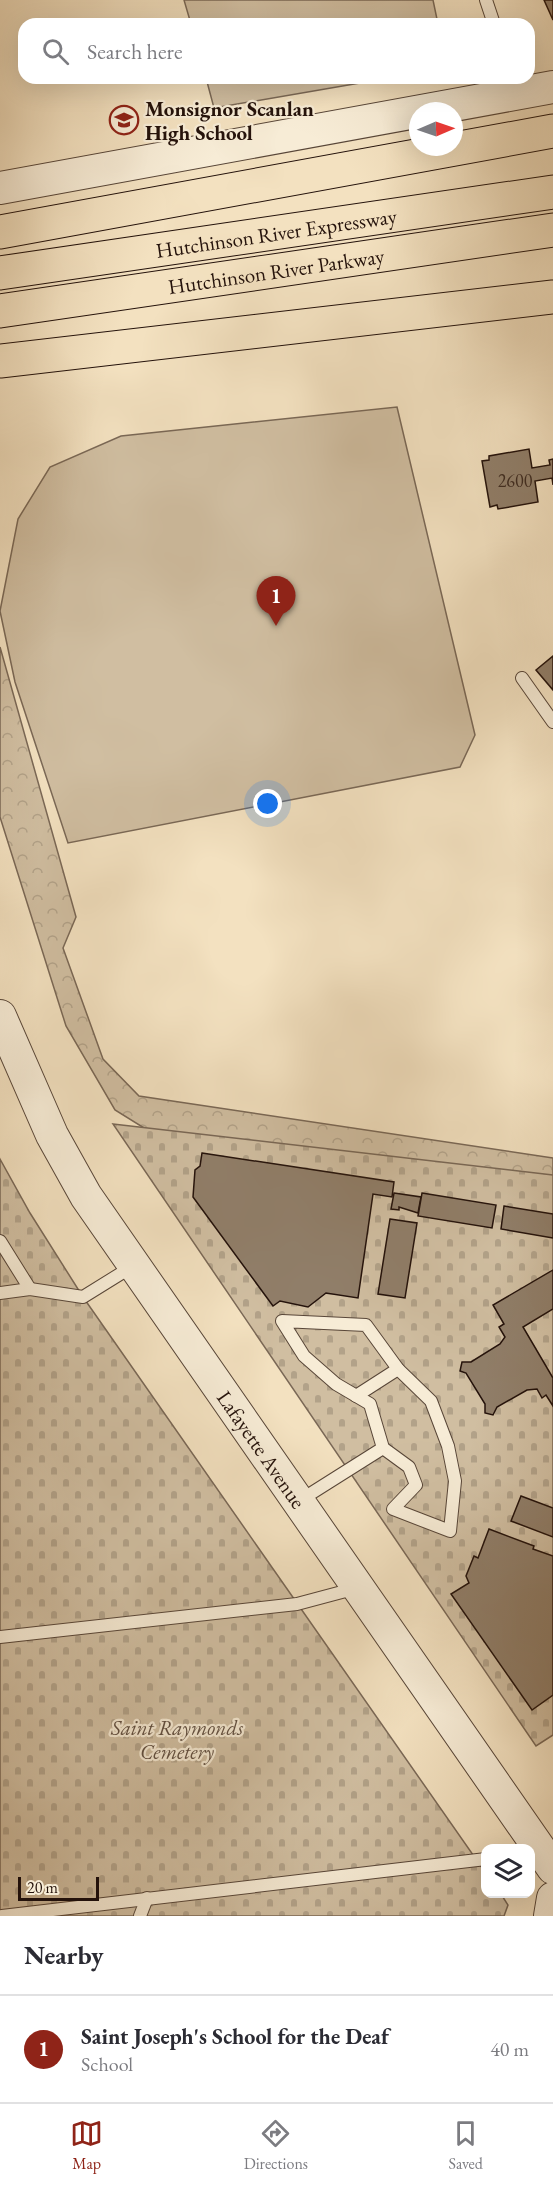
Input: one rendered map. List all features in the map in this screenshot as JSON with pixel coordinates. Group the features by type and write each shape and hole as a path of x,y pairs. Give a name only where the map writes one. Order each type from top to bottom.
{"highway":[{"path":"0,232 553,131"},
{"name":"Hutchinson River Expressway","path":"0,273 553,192"},
{"name":"Hutchinson River Parkway","path":"0,311 553,230"},
{"path":"0,361 553,297"},
{"path":"307,325 447,332 553,319"}],"street":[{"path":"0,188 515,86 553,87"},
{"name":"Lafayette Avenue","path":"0,1016 52,1135 86,1196 132,1266 358,1588 542,1858"},
{"path":"550,1916 553,1898"}],"lane":[{"path":"486,0 492,18"},
{"path":"522,678 553,722"},
{"path":"0,1241 30,1289"},
{"path":"0,1293 30,1289 83,1298 132,1266"},
{"path":"282,1322 366,1325 398,1369 431,1401 448,1446 455,1481 450,1531 393,1509 417,1485 409,1467 383,1448 370,1404 336,1384 304,1356 282,1322"},
{"path":"356,1396 398,1369"},
{"path":"298,1502 383,1448"},
{"path":"0,1636 297,1604 358,1588"},
{"path":"2,1916 481,1860"},
{"path":"140,1916 147,1898"}],"green space":[{"path":"184,0 433,0 437,18 189,18"},
{"path":"208,84 354,84 214,108"},
{"path":"397,407 475,735 460,767 68,843 15,682 0,611 18,519 50,467 121,436"},
{"path":"0,647 76,917 63,948 103,1059 139,1096 553,1158 553,1192 165,1141 115,1110 66,1026 0,817"},
{"path":"113,1124 553,1175 553,1735 536,1746"},
{"name":"Saint Raymonds Cemetery","path":"0,1159 30,1213 83,1297 481,1866 481,1898 504,1898 508,1905 504,1916 0,1916"}],"building":[{"path":"544,0 553,0 553,20"},
{"path":"529,449 532,468 550,465 549,460 553,459 553,485 552,478 535,481 538,502 498,509 497,505 490,507 482,461 489,460 489,456"},
{"path":"553,656 553,690 536,670"},
{"path":"202,1153 394,1182 392,1197 373,1194 358,1298 326,1293 308,1307 280,1301 273,1306 193,1197 195,1170 200,1166"},
{"path":"394,1193 421,1197 418,1213 399,1207 399,1210 391,1209"},
{"path":"422,1193 496,1205 492,1228 418,1216"},
{"path":"504,1206 553,1214 553,1238 501,1229"},
{"path":"390,1219 417,1223 405,1298 378,1294"},
{"path":"553,1270 553,1309 523,1327 553,1378 553,1406 546,1395 542,1398 537,1389 527,1390 497,1407 493,1415 485,1413 485,1404 466,1373 460,1371 462,1362 471,1362 500,1344 505,1337 499,1327 504,1324 493,1305"},
{"path":"521,1496 553,1508 553,1537 511,1521"},
{"path":"489,1529 534,1546 533,1549 553,1556 553,1695 532,1710 451,1594 469,1583 466,1576 474,1556 478,1558"}],"place":[{"name":"Monsignor Scanlan High School","path":"124,120"},
{"name":"Saint Joseph's School for the Deaf","path":"276,626"}]}
